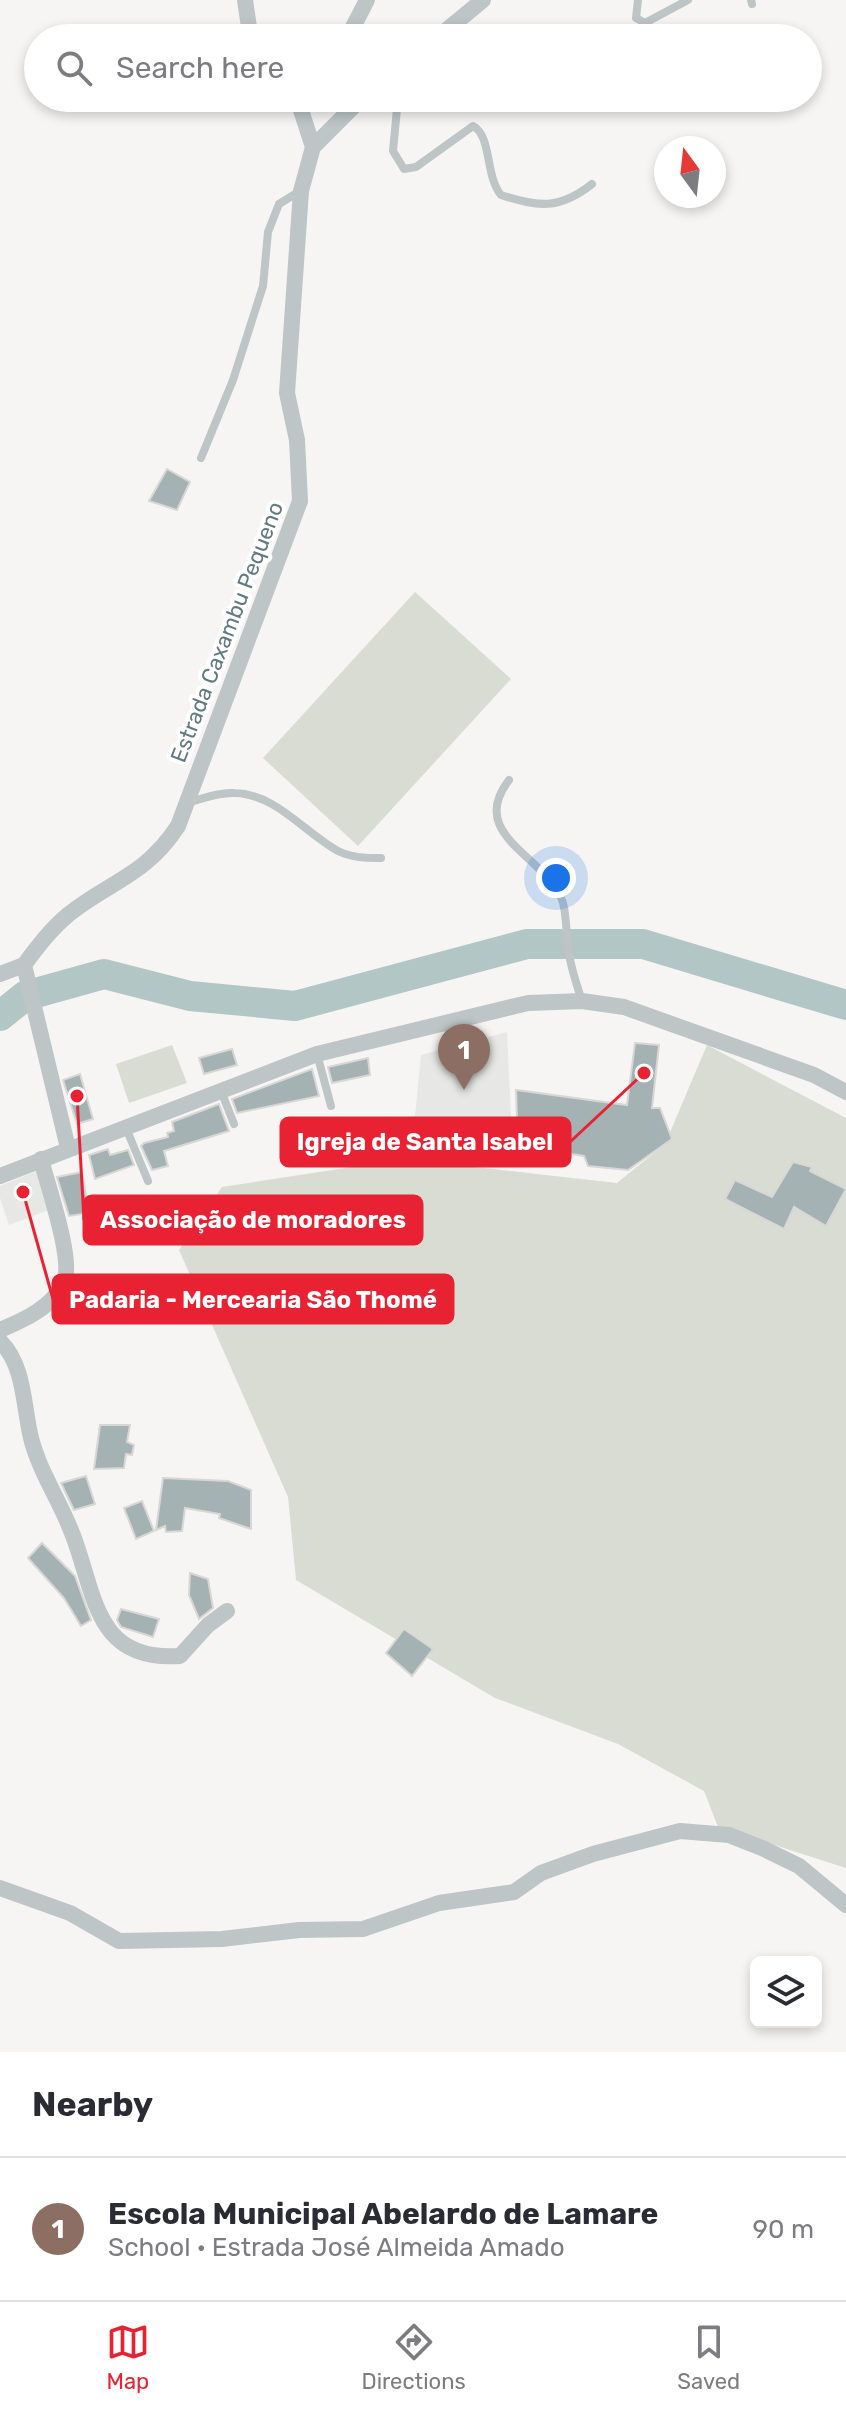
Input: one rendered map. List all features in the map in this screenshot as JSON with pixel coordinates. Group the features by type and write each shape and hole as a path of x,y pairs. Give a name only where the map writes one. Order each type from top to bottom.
{"street":[{"path":"245,0 249,24"},
{"path":"355,24 367,0"},
{"path":"454,24 483,0"},
{"path":"302,112 313,147 348,112"},
{"name":"Estrada Caxambu Pequeno","path":"26,971 46,934 72,912 161,853 178,826 300,501 297,440 287,393 301,191 313,147"},
{"path":"0,974 26,971 68,1148"},
{"path":"0,1176 317,1054 528,1003 582,1001 624,1007 814,1075 846,1092"},
{"path":"0,1330 23,1320 51,1301 66,1280 66,1259 41,1159"},
{"path":"0,1341 17,1366 32,1441 71,1530 96,1611 115,1638 155,1658 180,1656 208,1625 227,1611"},
{"path":"0,1888 70,1913 119,1941 222,1939 299,1930 363,1929 439,1903 514,1892 541,1873 593,1854 680,1831 729,1835 762,1848 799,1866 846,1905"}],"lane":[{"path":"638,0 636,18 645,23 688,0"},
{"path":"397,112 393,151 404,169 416,167 473,126 480,129 485,140 488,171 501,195 532,205 553,204 572,200 592,184"},
{"path":"201,458 233,380 263,286 268,232 279,204 301,191"},
{"path":"509,780 500,792 497,806 503,836 540,869 563,903 569,956 582,1001"},
{"path":"185,804 220,793 238,792 288,815 337,851 353,857 381,858"},
{"path":"317,1054 331,1106"},
{"path":"220,1091 234,1124"},
{"path":"126,1127 148,1181"}],"shaded area":[{"path":"415,592 511,679 358,846 263,758"},
{"path":"507,1032 512,1139 414,1126 421,1055"},
{"path":"172,1045 187,1083 129,1103 116,1064"},
{"path":"707,1045 846,1118 846,1868 718,1827 704,1791 618,1744 495,1698 296,1580 288,1497 179,1250 222,1187 404,1159 617,1183 665,1144"},
{"path":"39,1170 51,1209 9,1225 0,1198 0,1186"}],"building":[{"path":"167,469 190,482 177,510 149,501"},
{"path":"635,1043 659,1045 652,1108 660,1108 672,1139 628,1170 588,1166 584,1156 518,1146 516,1090 627,1105"},
{"path":"232,1049 237,1065 204,1074 199,1058"},
{"path":"368,1058 370,1075 332,1083 328,1067"},
{"path":"312,1069 319,1096 237,1113 232,1099"},
{"path":"80,1074 93,1119 77,1124 63,1080"},
{"path":"219,1104 229,1131 164,1151 168,1166 152,1170 141,1146 144,1143 168,1137 167,1133 174,1131 172,1122"},
{"path":"108,1149 110,1155 128,1150 134,1165 95,1179 89,1155"},
{"path":"793,1162 812,1167 810,1171 846,1189 826,1226 794,1207 784,1229 725,1199 735,1180 772,1197"},
{"path":"82,1172 89,1213 69,1216 57,1177"},
{"path":"100,1425 130,1425 127,1442 134,1445 132,1455 126,1454 124,1468 94,1469"},
{"path":"86,1476 95,1504 74,1510 61,1483"},
{"path":"163,1478 228,1481 251,1490 251,1529 219,1518 220,1514 185,1508 182,1531 166,1532 165,1526 156,1530"},
{"path":"142,1501 154,1531 136,1539 124,1508"},
{"path":"42,1543 75,1576 91,1620 81,1626 64,1598 28,1558"},
{"path":"190,1573 208,1579 213,1608 199,1619 189,1595"},
{"path":"121,1609 159,1619 153,1637 121,1627 117,1620"},
{"path":"404,1629 433,1649 412,1676 386,1653"}],"waterway":[{"path":"0,1016 25,996 104,974 190,996 295,1006 527,944 643,944 846,1005"}],"place":[{"name":"Igreja de Santa Isabel","path":"644,1073"},
{"name":"Escola Municipal Abelardo de Lamare","path":"464,1090"},
{"name":"Associação de moradores","path":"77,1096"},
{"name":"Padaria - Mercearia São Thomé","path":"23,1192"}]}
